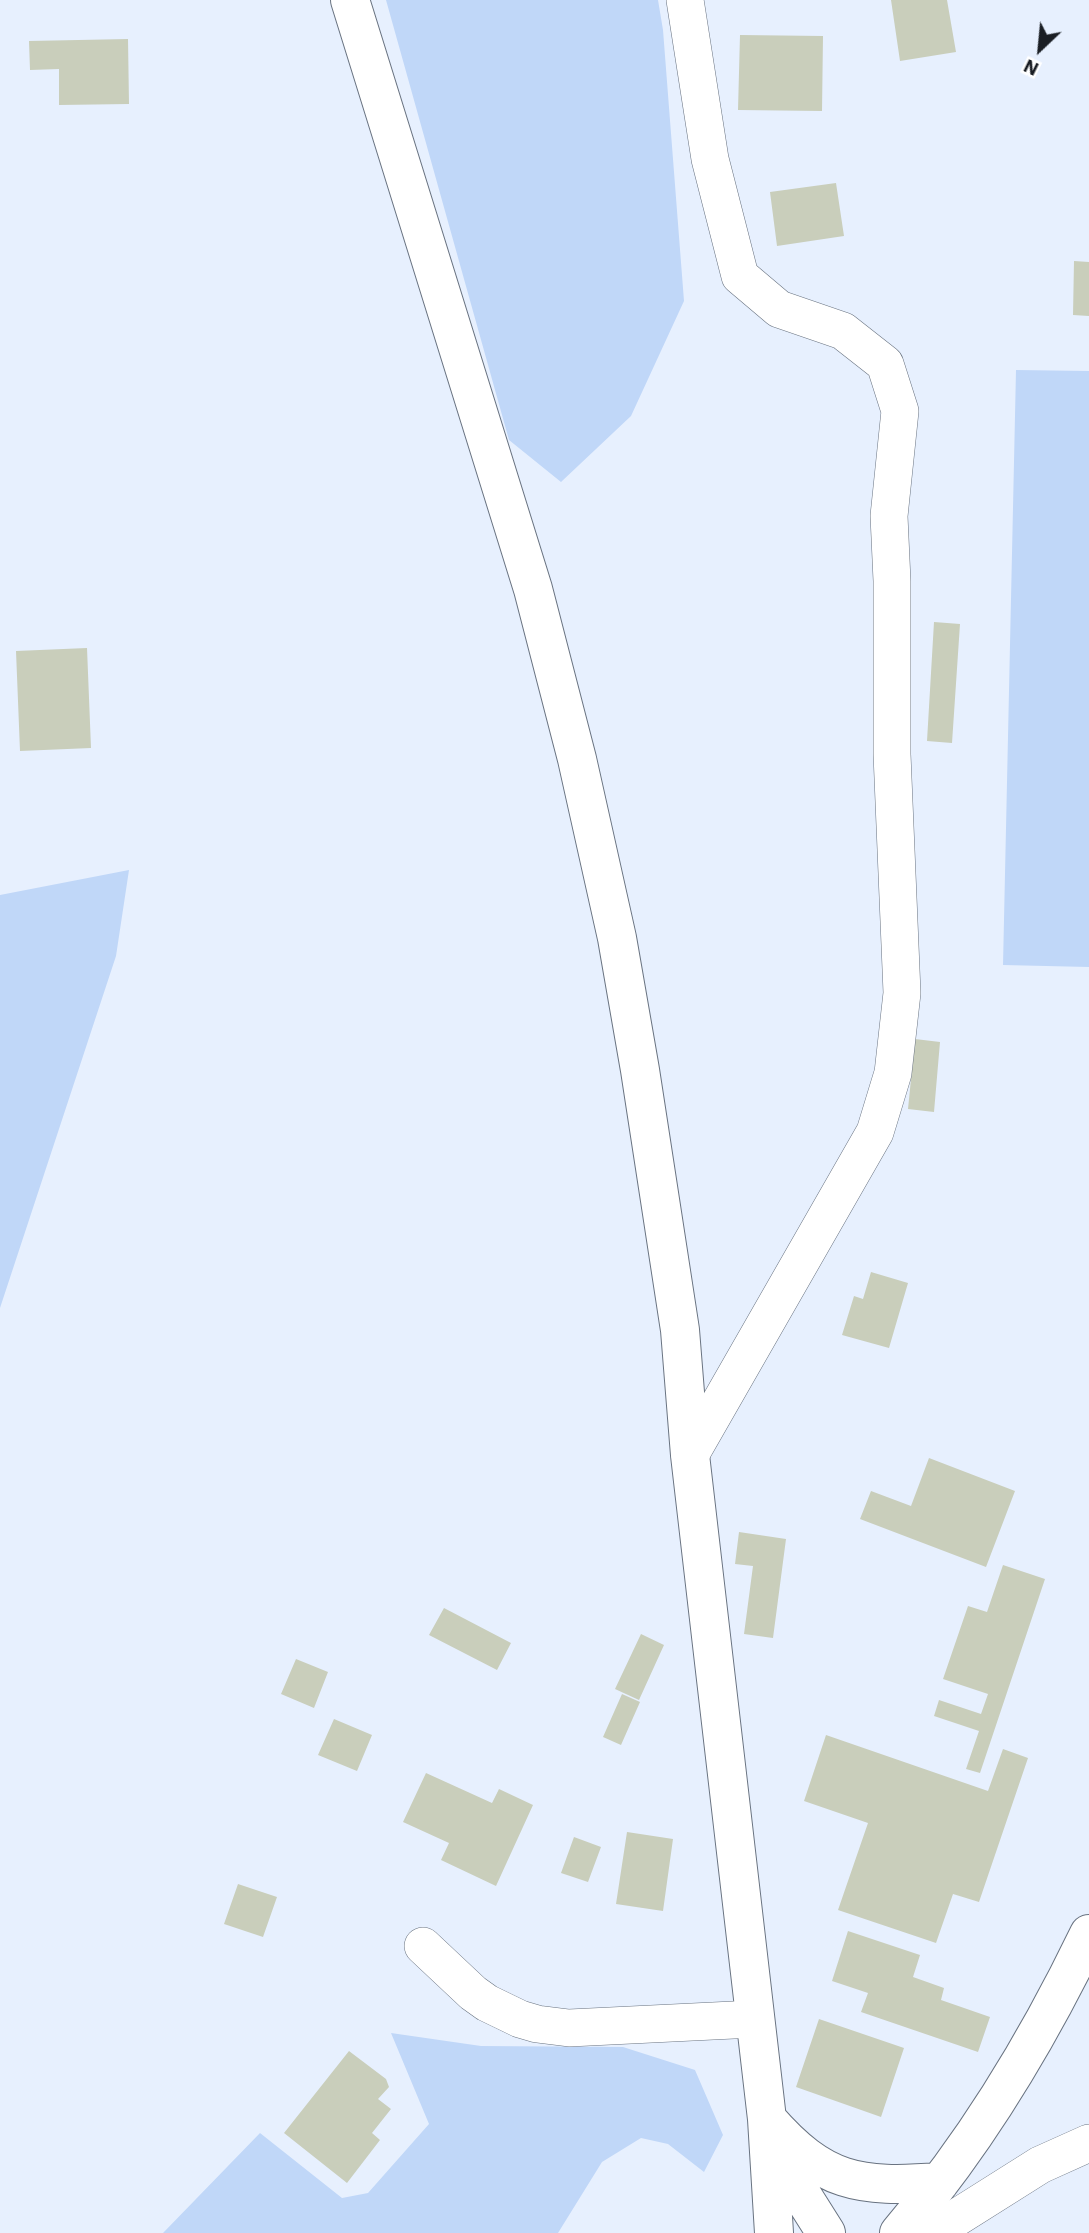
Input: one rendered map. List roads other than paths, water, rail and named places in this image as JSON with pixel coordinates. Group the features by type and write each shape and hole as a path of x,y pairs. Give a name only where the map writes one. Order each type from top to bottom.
{"street":[{"path":"350,0 533,589 592,821 629,1003 680,1330 690,1455 777,2224"},
{"path":"685,0 710,159 740,276 779,309 843,331 885,364 900,411 889,516 892,581 892,754 902,993 893,1073 875,1132 690,1455"},
{"path":"899,2233 963,2153 1021,2065 1089,1934"},
{"path":"423,1946 487,2003 537,2024 569,2028 754,2019"},
{"path":"767,2119 801,2154 840,2177 881,2185 940,2182"},
{"path":"767,2119 797,2187 826,2233"},
{"path":"913,2233 956,2218 1040,2165 1089,2143"}]}
